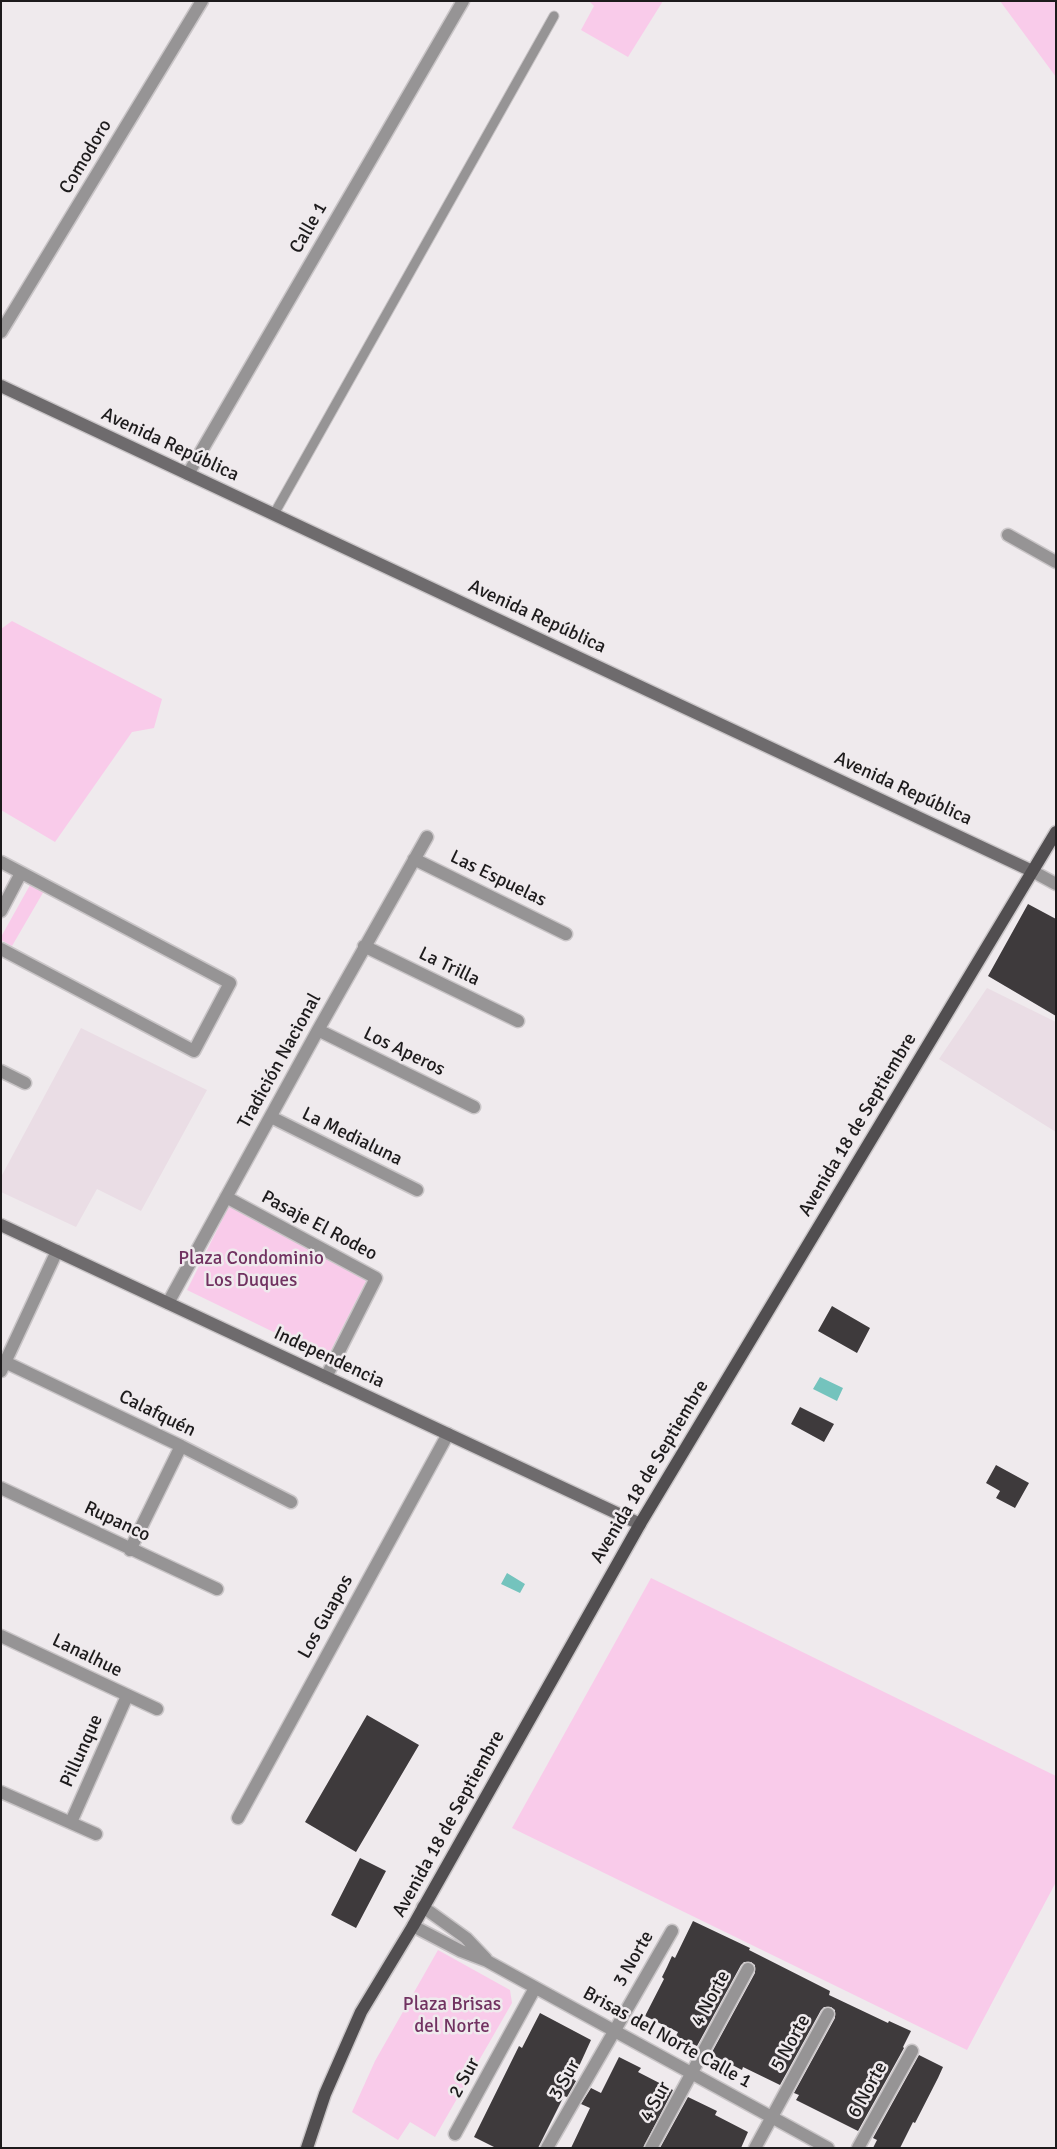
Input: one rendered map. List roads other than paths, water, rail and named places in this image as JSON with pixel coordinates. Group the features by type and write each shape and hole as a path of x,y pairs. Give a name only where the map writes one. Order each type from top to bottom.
{"main road":[{"name":"Avenida República","path":"1,386 1032,871"},
{"name":"Avenida 18 de Septiembre","path":"307,2148 325,2094 361,2012 413,1926 640,1524 1056,832"},
{"name":"Independencia","path":"1,1225 640,1524"}],"street":[{"name":"Comodoro","path":"1,332 202,1"},
{"name":"Calle 1","path":"188,474 463,1"},
{"path":"1008,534 1056,562"},
{"name":"Tradición Nacional","path":"168,1303 364,946 427,837"},
{"name":"Las Espuelas","path":"414,858 566,934"},
{"path":"1,862 230,983 194,1051 1,949"},
{"name":"Avenida República","path":"1032,871 1056,884"},
{"path":"1,911 22,873"},
{"name":"La Trilla","path":"364,946 518,1021"},
{"name":"Los Aperos","path":"318,1030 474,1107"},
{"path":"1,1071 25,1084"},
{"name":"La Medialuna","path":"271,1117 418,1190"},
{"name":"Pasaje El Rodeo","path":"226,1197 376,1278 326,1377"},
{"path":"3,1367 57,1251"},
{"name":"Calafquén","path":"3,1367 181,1446 291,1502"},
{"name":"Los Guapos","path":"238,1818 448,1434"},
{"path":"130,1550 181,1446"},
{"name":"Rupanco","path":"1,1488 216,1589"},
{"name":"Lanalhue","path":"1,1636 157,1709"},
{"name":"Pillunque","path":"71,1822 127,1696"},
{"path":"1,1792 96,1834"},
{"name":"Brisas del Norte Calle 1","path":"423,1907 466,1938 487,1961"},
{"name":"Brisas del Norte Calle 1","path":"413,1926 462,1951 487,1961 828,2148"},
{"name":"3 Norte","path":"614,2031 672,1931"},
{"name":"4 Norte","path":"693,2074 748,1969"},
{"name":"2 Sur","path":"455,2134 535,1988"},
{"name":"5 Norte","path":"755,2148 828,2014"},
{"name":"3 Sur","path":"547,2148 614,2031"},
{"name":"6 Norte","path":"858,2148 912,2051"},
{"name":"4 Sur","path":"652,2148 693,2074"}],"lane":[{"path":"274,514 554,16"}],"water":[{"path":"820,1377 843,1388 837,1401 813,1389"},
{"path":"507,1573 525,1584 520,1593 501,1584"}],"park label":[{"name":"Plaza Condominio Los Duques","path":"251,1270"},
{"name":"Plaza Brisas del Norte","path":"452,2016"}]}
